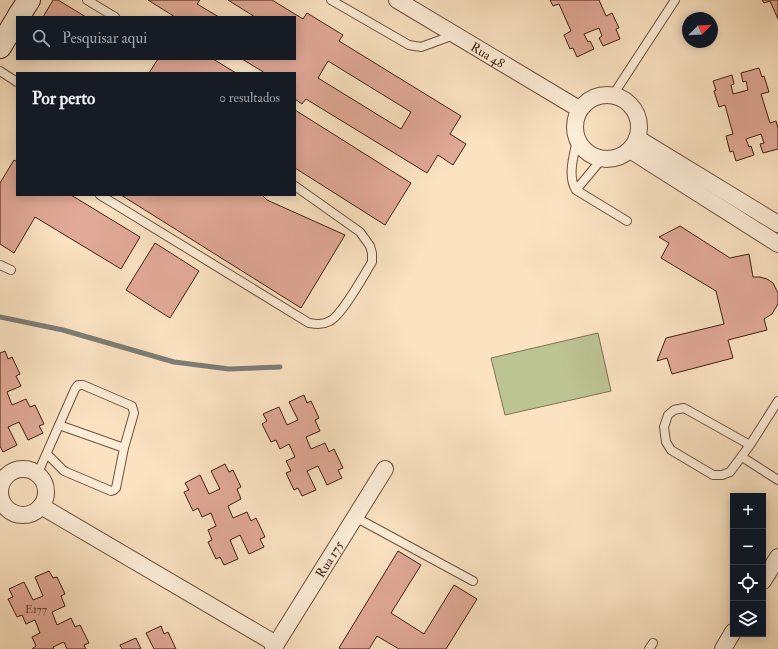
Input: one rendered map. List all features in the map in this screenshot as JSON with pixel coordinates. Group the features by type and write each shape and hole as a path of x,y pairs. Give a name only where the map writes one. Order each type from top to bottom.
{"street":[{"path":"19,16 29,0"},
{"name":"Rua 48","path":"397,0 579,109"},
{"path":"0,47 16,21"},
{"path":"601,95 613,95 628,102 638,119 639,129 634,144 622,156 612,160 601,160 591,156 582,149 574,130 575,119 579,109 585,102 601,95"},
{"path":"634,144 772,220 757,231"},
{"path":"634,144 757,231 778,244"},
{"name":"Rua 175","path":"275,647 385,469"},
{"path":"26,470 37,475 42,479 46,492 41,506 33,513 28,515 16,514 6,507 0,496 4,479 14,471 26,470"},
{"path":"41,506 275,647"},
{"path":"766,577 776,565"},
{"path":"723,649 730,637"}],"lane":[{"path":"87,0 113,16"},
{"path":"331,0 409,45 421,47 454,34"},
{"path":"613,95 675,0"},
{"path":"0,71 16,81"},
{"path":"577,140 571,173 573,186 576,190 627,222"},
{"path":"576,190 601,160"},
{"path":"102,196 309,322 320,324 330,321 339,314 372,262 372,253 370,246 360,232 296,187"},
{"path":"0,265 11,270"},
{"path":"37,475 46,454 76,387 78,385 82,385 134,408 116,488 114,490 64,472 46,454"},
{"path":"750,445 684,408 674,410 668,415 664,427 666,442 671,450 713,474 722,475 730,472 750,445 778,402"},
{"path":"59,425 124,448"},
{"path":"742,456 778,480"},
{"path":"355,517 473,581"}],"green space":[{"path":"598,333 611,391 505,415 491,358"}],"building":[{"path":"53,0 58,0 84,16 44,16"},
{"path":"148,0 200,0 197,4 217,16 173,16"},
{"path":"228,0 272,0 303,19 307,13 343,35 339,41 461,116 450,134 466,144 453,165 438,155 427,173 306,99 302,104 296,100 296,72 263,72 244,60 296,60 296,16 253,16","holes":["328,61 411,112 401,129 318,78"]},
{"path":"550,0 599,0 606,16 612,13 619,28 616,29 620,39 603,46 599,38 602,36 599,28 584,34 594,49 577,57 573,48 570,49 564,35 571,31 559,4 553,6"},
{"path":"762,0 778,0 778,19 770,1 764,3"},
{"path":"157,60 215,60 234,72 150,72"},
{"path":"759,68 762,77 764,76 769,92 761,94 770,123 776,121 778,128 778,149 763,153 760,144 764,143 761,134 746,139 749,147 751,146 754,155 736,161 733,151 730,152 726,136 733,134 725,105 719,107 714,91 716,90 713,81 732,75 734,84 731,85 733,94 748,90 746,81 743,82 741,73"},
{"path":"296,111 411,183 385,225 296,169"},
{"path":"14,160 16,161 16,196 73,196 140,237 121,269 35,217 14,253 0,244 0,183"},
{"path":"123,196 263,196 267,200 345,235 301,308"},
{"path":"680,226 730,258 749,254 753,277 767,279 773,283 778,293 778,304 772,314 764,319 767,330 728,340 733,358 672,374 667,358 657,361 666,338 724,324 716,291 661,258 669,243 659,237"},
{"path":"155,243 199,271 170,318 126,290"},
{"path":"5,351 8,359 12,357 20,374 16,376 21,386 7,392 12,405 26,399 30,407 35,405 44,424 39,426 43,433 28,440 19,422 8,427 17,445 3,452 0,446 0,353"},
{"path":"304,395 307,403 311,401 319,418 315,420 320,431 306,437 311,449 325,443 329,452 334,449 343,468 338,470 342,478 327,485 318,466 307,471 316,490 302,496 298,488 294,490 286,473 291,471 286,461 295,457 289,444 280,449 276,440 271,442 262,424 267,421 263,414 279,407 287,425 298,420 289,402"},
{"path":"225,464 229,472 233,470 241,487 237,489 241,499 228,506 233,518 247,512 251,521 256,518 265,537 260,539 264,547 249,554 240,535 230,540 238,559 224,565 220,557 216,559 208,542 212,540 208,530 216,526 211,513 202,517 198,508 193,511 184,492 189,490 185,483 200,475 209,494 220,489 211,471"},
{"path":"398,551 421,565 391,613 424,634 454,585 477,599 446,649 399,649 377,636 369,649 339,648"},
{"path":"49,571 53,578 57,577 65,594 61,596 65,606 52,612 57,625 71,618 75,627 80,625 89,643 84,645 86,649 67,649 64,642 53,647 54,649 32,649 36,646 32,637 40,633 35,620 26,624 22,615 17,617 8,599 13,597 9,589 24,582 33,600 43,596 35,577"},
{"path":"161,626 164,634 168,632 176,649 154,649 146,633"},
{"path":"136,638 141,649 122,649 120,645"}],"waterway":[{"path":"0,317 63,330 174,362 229,369 280,367"}]}
